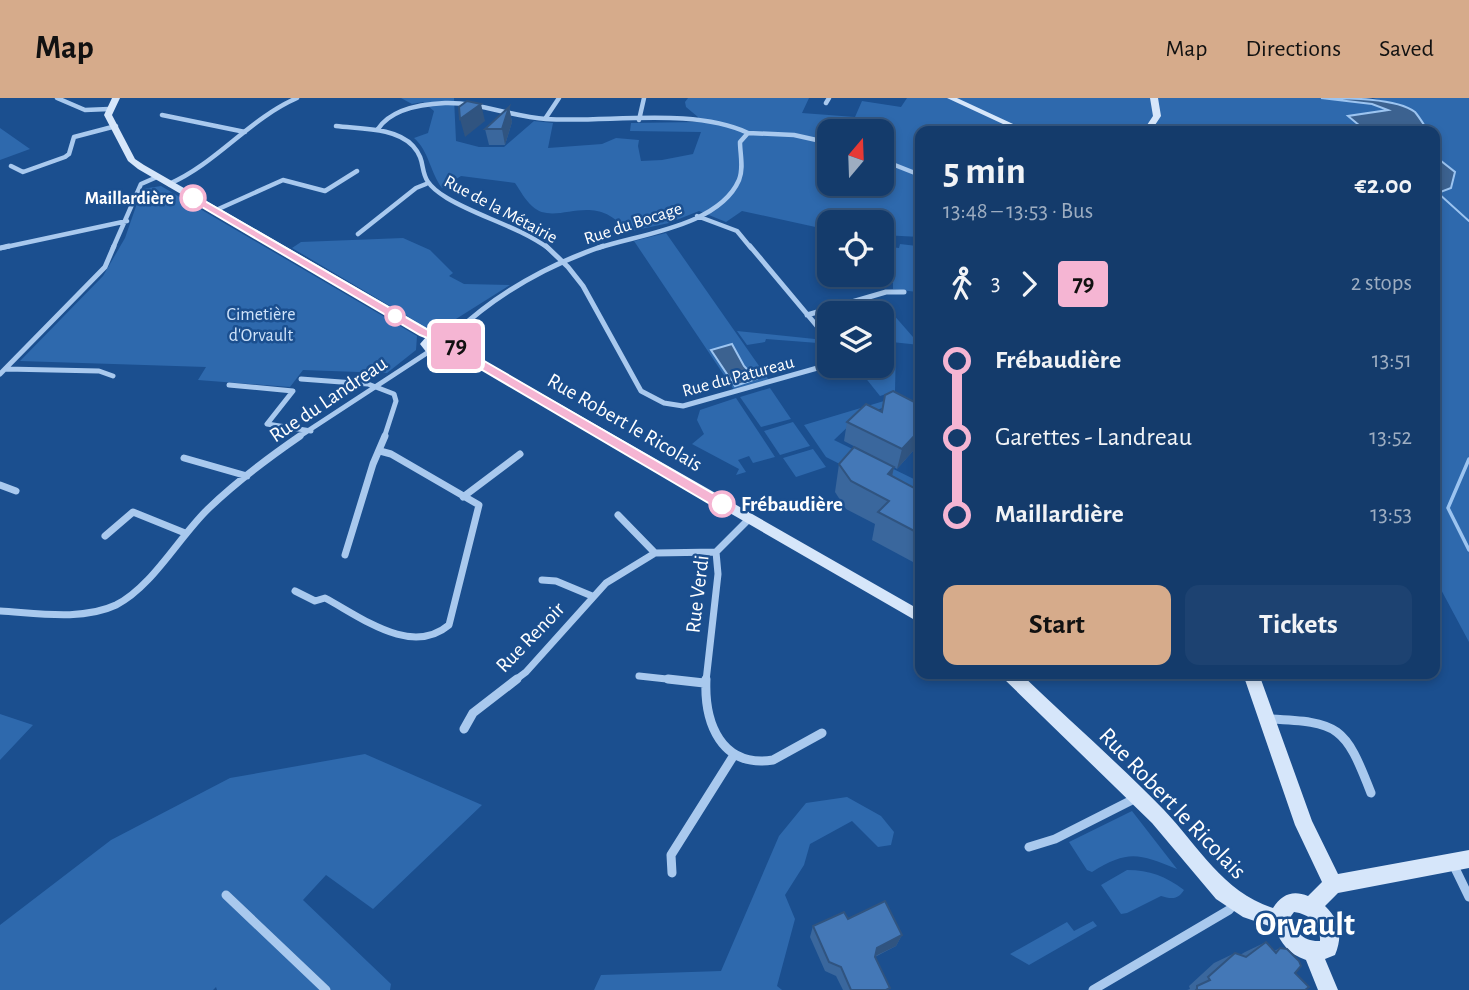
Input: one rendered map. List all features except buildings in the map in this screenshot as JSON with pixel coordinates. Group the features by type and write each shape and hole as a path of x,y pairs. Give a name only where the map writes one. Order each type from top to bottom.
{"main road":[{"path":"116,98 108,115 132,161 432,336"},
{"path":"951,98 1013,126"},
{"path":"1152,126 1157,120 1158,108 1154,98"},
{"path":"454,334 459,341 453,348 442,352 430,351 426,344 432,336 454,334"},
{"name":"Rue Robert le Ricolais","path":"453,348 915,614"},
{"name":"Rue Robert le Ricolais","path":"1015,679 1138,797 1210,879 1236,902 1280,920"},
{"path":"1253,679 1304,825 1333,884"},
{"path":"1311,907 1333,884 1461,862"},
{"path":"1314,953 1328,948 1332,941 1327,923 1311,907 1295,902 1288,904 1280,913 1280,920 1292,941 1314,953 1328,990"}],"street":[{"path":"57,98 85,110 109,109"},
{"path":"0,374 105,267 141,184 163,181 208,165 274,108 297,98"},
{"path":"545,118 559,98"},
{"path":"639,120 644,98"},
{"path":"826,103 829,98"},
{"path":"336,126 378,129 383,121 414,106 437,103 545,118 708,120 748,133 794,135 817,141"},
{"path":"162,115 245,132"},
{"path":"11,166 23,172 65,157 69,154 74,137 116,127"},
{"name":"Rue de la Métairie","path":"378,129 414,146 426,184 456,203 538,240 565,262"},
{"name":"Rue du Bocage","path":"454,334 497,299 565,262 611,243 697,216 717,204 738,181 741,173 740,142 748,133"},
{"path":"894,165 915,173"},
{"path":"215,211 283,180 325,191 357,171"},
{"path":"358,234 416,188 426,184"},
{"name":"Rue du Patureau","path":"565,262 579,281 641,391 656,402 671,407 690,406 821,367 826,360 830,343 737,231 697,216"},
{"path":"0,248 127,221"},
{"path":"807,315 886,292 904,292"},
{"name":"Rue du Landreau","path":"0,611 52,614 116,606 128,597 185,533 247,477 430,351"},
{"path":"6,369 99,371 113,376"},
{"path":"301,379 378,386 394,394 396,401 345,555"},
{"path":"229,385 293,391 267,424 311,432"},
{"path":"295,590 315,601 325,598 395,636 437,635 449,625 479,505 391,454 380,451"},
{"path":"463,497 520,453"},
{"path":"184,458 247,477"},
{"path":"0,485 16,491"},
{"path":"105,536 133,512 185,533"},
{"path":"618,515 655,553"},
{"name":"Rue Verdi","path":"734,755 720,740 712,725 704,683 718,574 716,552 748,520"},
{"name":"Rue Renoir","path":"464,729 472,713 526,672 592,596 624,570 655,553 716,552"},
{"name":"Rue Renoir","path":"542,580 556,581 592,596"},
{"path":"639,676 704,683"},
{"path":"1268,719 1327,724 1339,731 1354,754 1371,793"},
{"path":"672,873 671,855 734,755 766,761 782,757 810,736 822,733"},
{"path":"1029,847 1055,839 1138,797"},
{"path":"1461,862 1469,897"},
{"path":"226,895 326,990"},
{"path":"1093,990 1229,910 1236,902"}],"green space":[{"path":"401,98 454,98 456,141 479,147 504,147 534,121 553,123 548,148 602,144 616,138 639,140 641,161 693,154 701,132 630,131 631,123 696,122 698,117 686,107 688,98 809,98 802,113 855,117 862,101 901,107 907,98 1321,98 1372,104 1390,110 1349,116 1360,126 915,126 915,237 894,236 894,210 817,210 817,227 742,211 726,222 699,211 669,223 627,232 602,212 542,212 529,204 515,183 461,176 442,188 423,149 414,138 428,133 434,111 423,102 412,104"},
{"path":"1373,98 1469,98 1469,642 1440,588 1440,126 1424,126 1414,111"},
{"path":"0,128 30,149 0,160"},
{"name":"Cimetière d'Orvault","path":"161,186 417,336 416,350 387,373 303,370 290,387 198,380 206,367 20,361 103,276 125,238 142,189"},
{"path":"666,233 771,383 736,393 634,241"},
{"path":"403,238 430,250 453,273 449,276 464,284 510,285 448,324 427,328 292,248 301,242"},
{"path":"900,244 915,246 915,292 893,289 894,247 899,248"},
{"path":"894,315 915,339 915,344 894,342"},
{"path":"737,331 815,339 817,342 766,339 765,342 747,345"},
{"path":"896,347 895,391 880,396 866,378 894,378"},
{"path":"770,388 791,419 761,427 740,397"},
{"path":"736,398 775,457 753,463 749,456 738,460 746,472 736,475 739,469 692,444 704,434 697,420 700,410"},
{"path":"894,398 897,402 857,418 834,440 915,480 915,497 889,489 826,457 804,425"},
{"path":"793,422 810,446 780,455 764,431"},
{"path":"813,449 826,467 796,477 783,458"},
{"path":"0,714 33,725 0,760"},
{"path":"365,754 482,805 373,909 326,875 303,900 391,984 390,990 217,990 216,987 213,990 0,990 0,925 111,840 230,778"},
{"path":"847,797 881,816 894,832 891,845 878,847 852,821 810,844 804,865 785,895 795,919 777,986 782,990 594,990 601,975 721,971 779,836 806,803"},
{"path":"1132,811 1177,869 1134,856 1116,860 1092,872 1087,870 1069,842"},
{"path":"1127,870 1157,875 1184,890 1177,897 1161,896 1121,914 1101,885"},
{"path":"1093,921 1097,926 1029,965 1010,954 1067,922 1074,931"}],"shaded area":[{"path":"1321,98 1396,104 1415,112 1425,126 1360,126 1348,116 1388,110 1372,104"},
{"path":"1440,160 1455,172 1451,188 1440,192"},
{"path":"732,344 744,366 756,379 735,386 711,350"}],"waterway":[{"path":"1440,195 1469,221"},
{"path":"1469,459 1448,508 1469,550"}],"bus line":[{"name":"79","path":"193,198 424,333 432,336 454,334 459,341 453,348 722,504"}],"place":[{"name":"Maillardière","path":"193,198"},
{"name":"Frébaudière","path":"722,504"}],"district":[{"name":"Orvault","path":"1305,923"}]}
